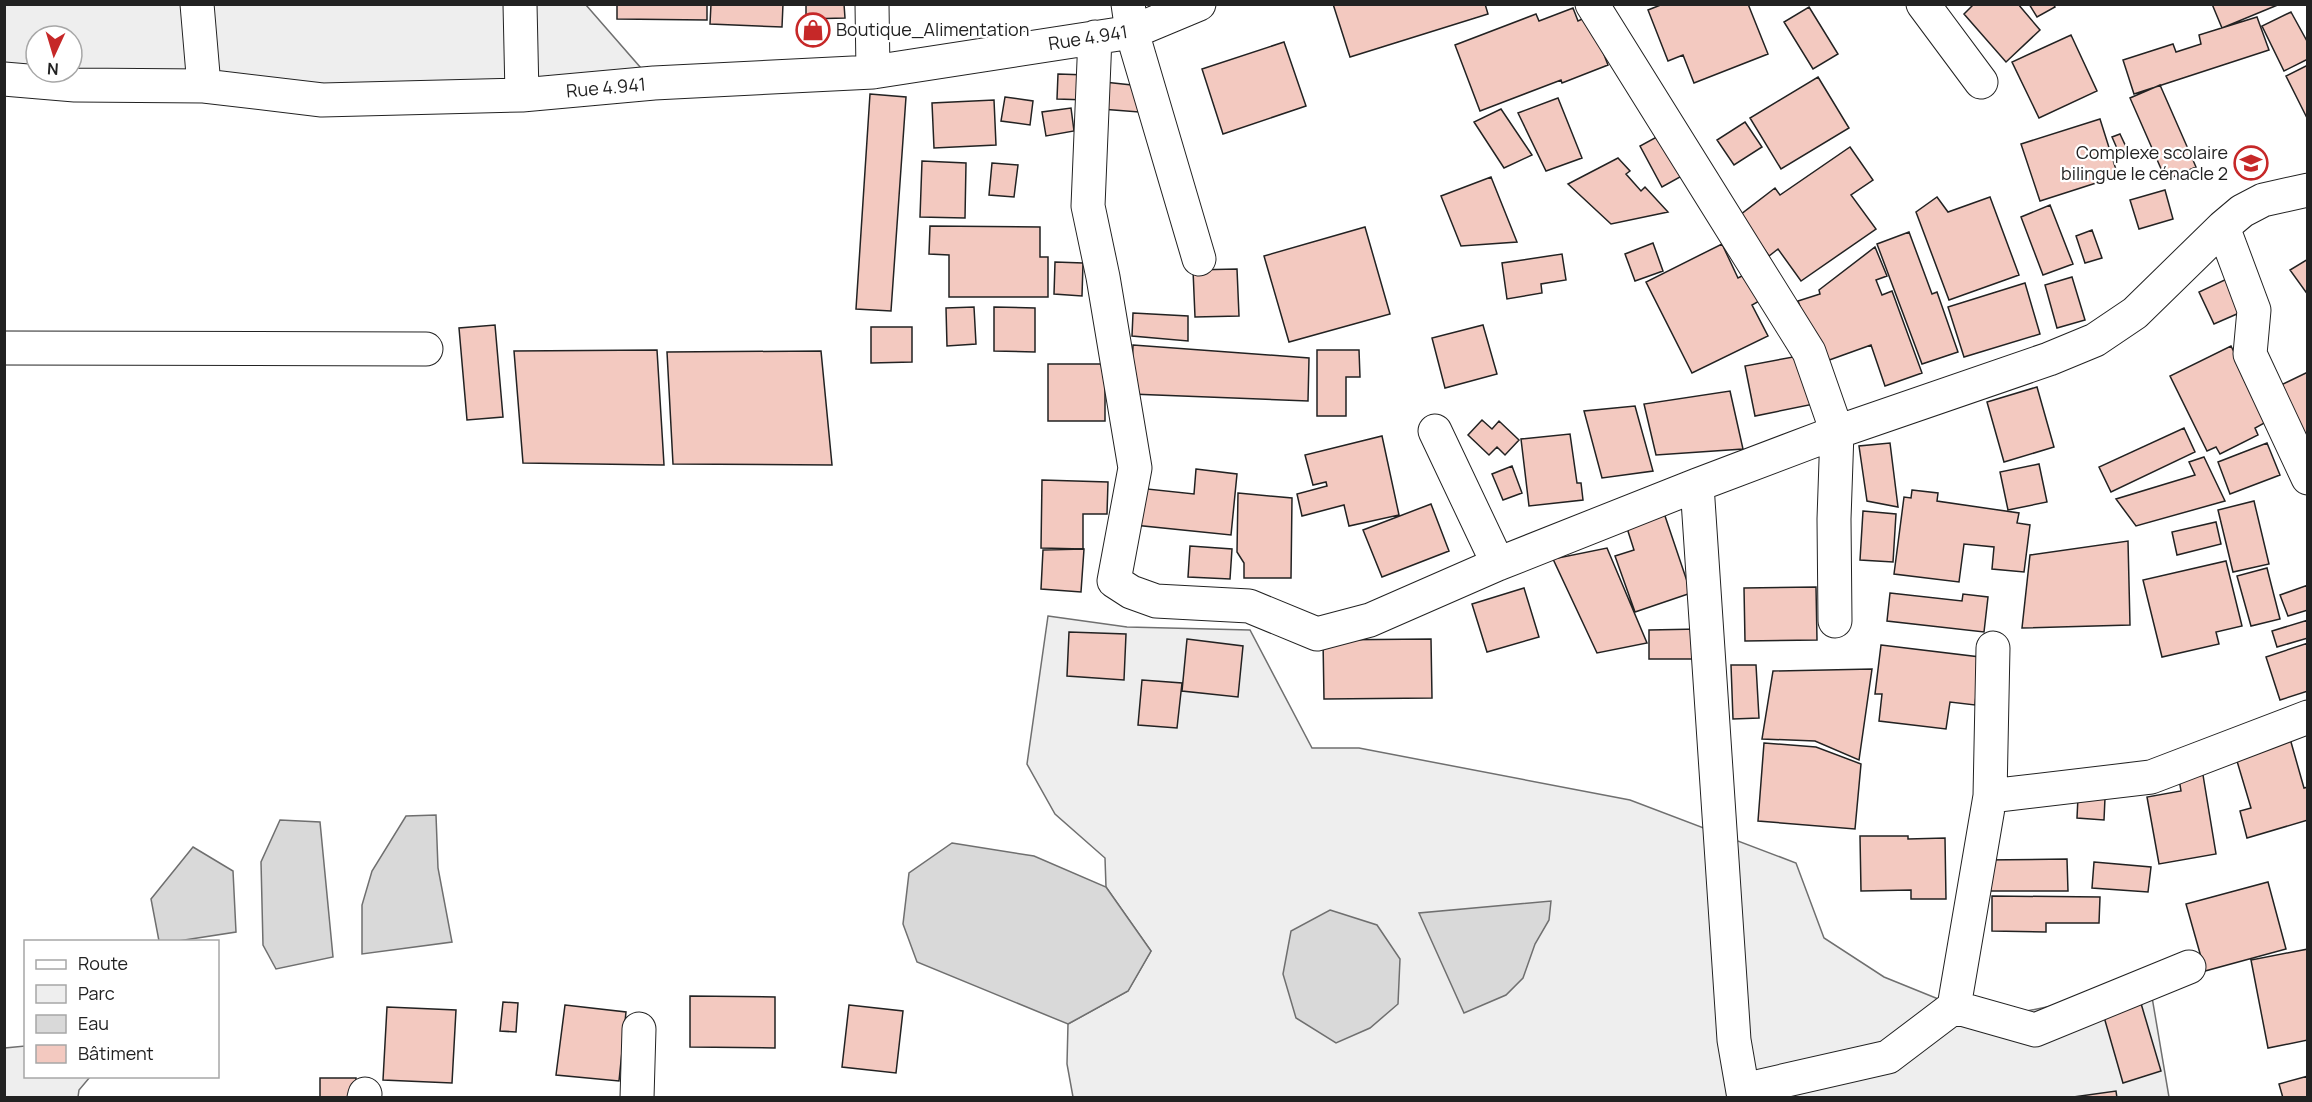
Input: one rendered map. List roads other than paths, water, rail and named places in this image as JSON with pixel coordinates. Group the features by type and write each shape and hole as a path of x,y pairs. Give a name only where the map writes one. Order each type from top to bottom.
{"street":[{"path":"197,4 204,86"},
{"path":"520,4 522,95"},
{"path":"872,4 873,72"},
{"name":"Rue 4.941","path":"4,79 75,85 204,86 322,100 522,95 654,83 873,72 1095,37 1130,18 1199,4"},
{"path":"1592,4 1809,352 1837,432 1834,519 1835,621"},
{"path":"1923,4 1981,82"},
{"path":"1130,18 1199,260"},
{"path":"1095,37 1088,206 1103,277 1135,468 1114,581 1131,592 1156,601 1249,606 1317,634 1370,620 1498,564 1697,485 1837,432 2095,340 2136,313 2223,227 2242,212 2263,200 2307,190"},
{"path":"2223,227 2254,310 2250,354 2307,478"},
{"path":"4,348 426,350"},
{"path":"1435,430 1498,564"},
{"path":"1697,485 1734,1040 1743,1094 1888,1057 1954,1007 1990,796 1993,648"},
{"path":"1990,796 2151,777 2307,717"},
{"path":"1954,1007 2035,1030 2189,967"},
{"path":"637,1098 639,1029"}],"water":[{"path":"436,815 438,868 452,942 362,954 362,905 372,871 406,816"},
{"path":"280,820 320,822 333,957 276,969 263,945 261,862"},
{"path":"952,843 1034,856 1106,887 1151,951 1128,991 1068,1024 917,962 903,924 909,873"},
{"path":"193,847 233,871 236,932 184,940 159,940 151,899"},
{"path":"1551,901 1549,920 1535,944 1523,978 1506,995 1464,1013 1419,913"},
{"path":"1330,910 1377,925 1400,959 1398,1004 1370,1028 1336,1043 1296,1018 1283,974 1291,931"}],"place":[{"name":"Boutique_Alimentation","path":"813,30"},
{"name":"Complexe scolaire bilingue le cénacle 2","path":"2251,163"}]}
